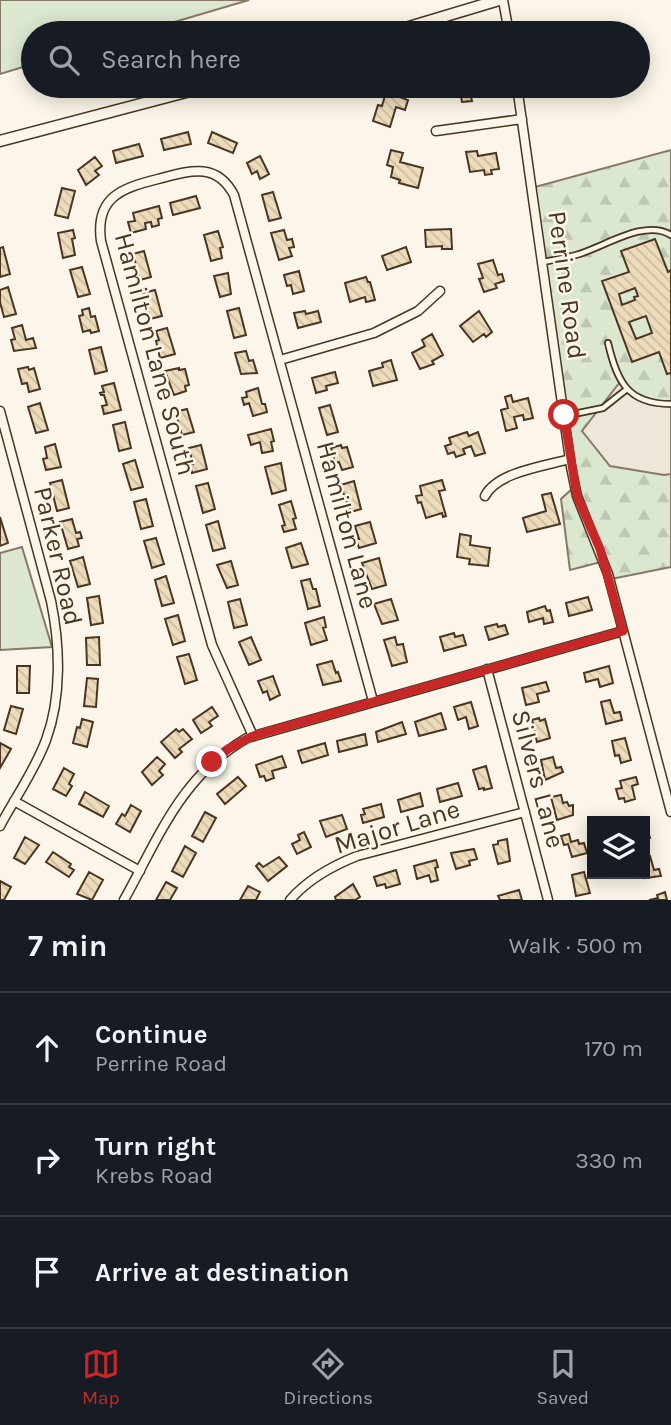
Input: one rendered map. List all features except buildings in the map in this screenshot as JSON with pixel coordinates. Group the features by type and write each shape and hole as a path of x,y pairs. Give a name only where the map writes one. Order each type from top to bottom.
{"street":[{"path":"430,21 501,0 506,21"},
{"path":"0,141 163,98"},
{"name":"Perrine Road","path":"519,98 577,496 600,549 671,812"},
{"path":"436,131 522,119"},
{"name":"Hamilton Lane South","path":"253,736 212,645 101,241 101,215 114,195 130,186 189,171 212,173 225,181 237,203 280,360"},
{"path":"280,360 374,333 418,311 440,291"},
{"name":"Hamilton Lane","path":"280,360 373,701"},
{"name":"Parker Road","path":"0,411 57,629 57,688 46,740 0,826"},
{"path":"0,458 12,455"},
{"path":"485,496 493,484 505,478 570,459"},
{"path":"124,900 183,793 228,749 253,736 623,631"},
{"name":"Silvers Lane","path":"487,669 548,900"},
{"path":"14,801 140,871"},
{"name":"Major Lane","path":"290,900 300,888 327,870 357,856 525,812"}],"lane":[{"path":"543,261 577,255 639,231 652,229 671,235"},
{"path":"608,343 620,382 627,389 654,404 671,404"},
{"path":"564,415 603,408 627,389"}],"green space":[{"path":"0,0 249,0 178,21 21,21 21,68 0,74"},
{"path":"671,150 671,567 606,580 601,562 570,570 561,499 574,487 535,187"},
{"path":"22,547 52,647 0,650 0,553"}],"shaded area":[{"path":"620,382 654,404 671,404 671,474 610,466 582,431"}],"route":[{"path":"212,762 228,749 253,736 623,631 600,549 577,496 564,415"}]}
